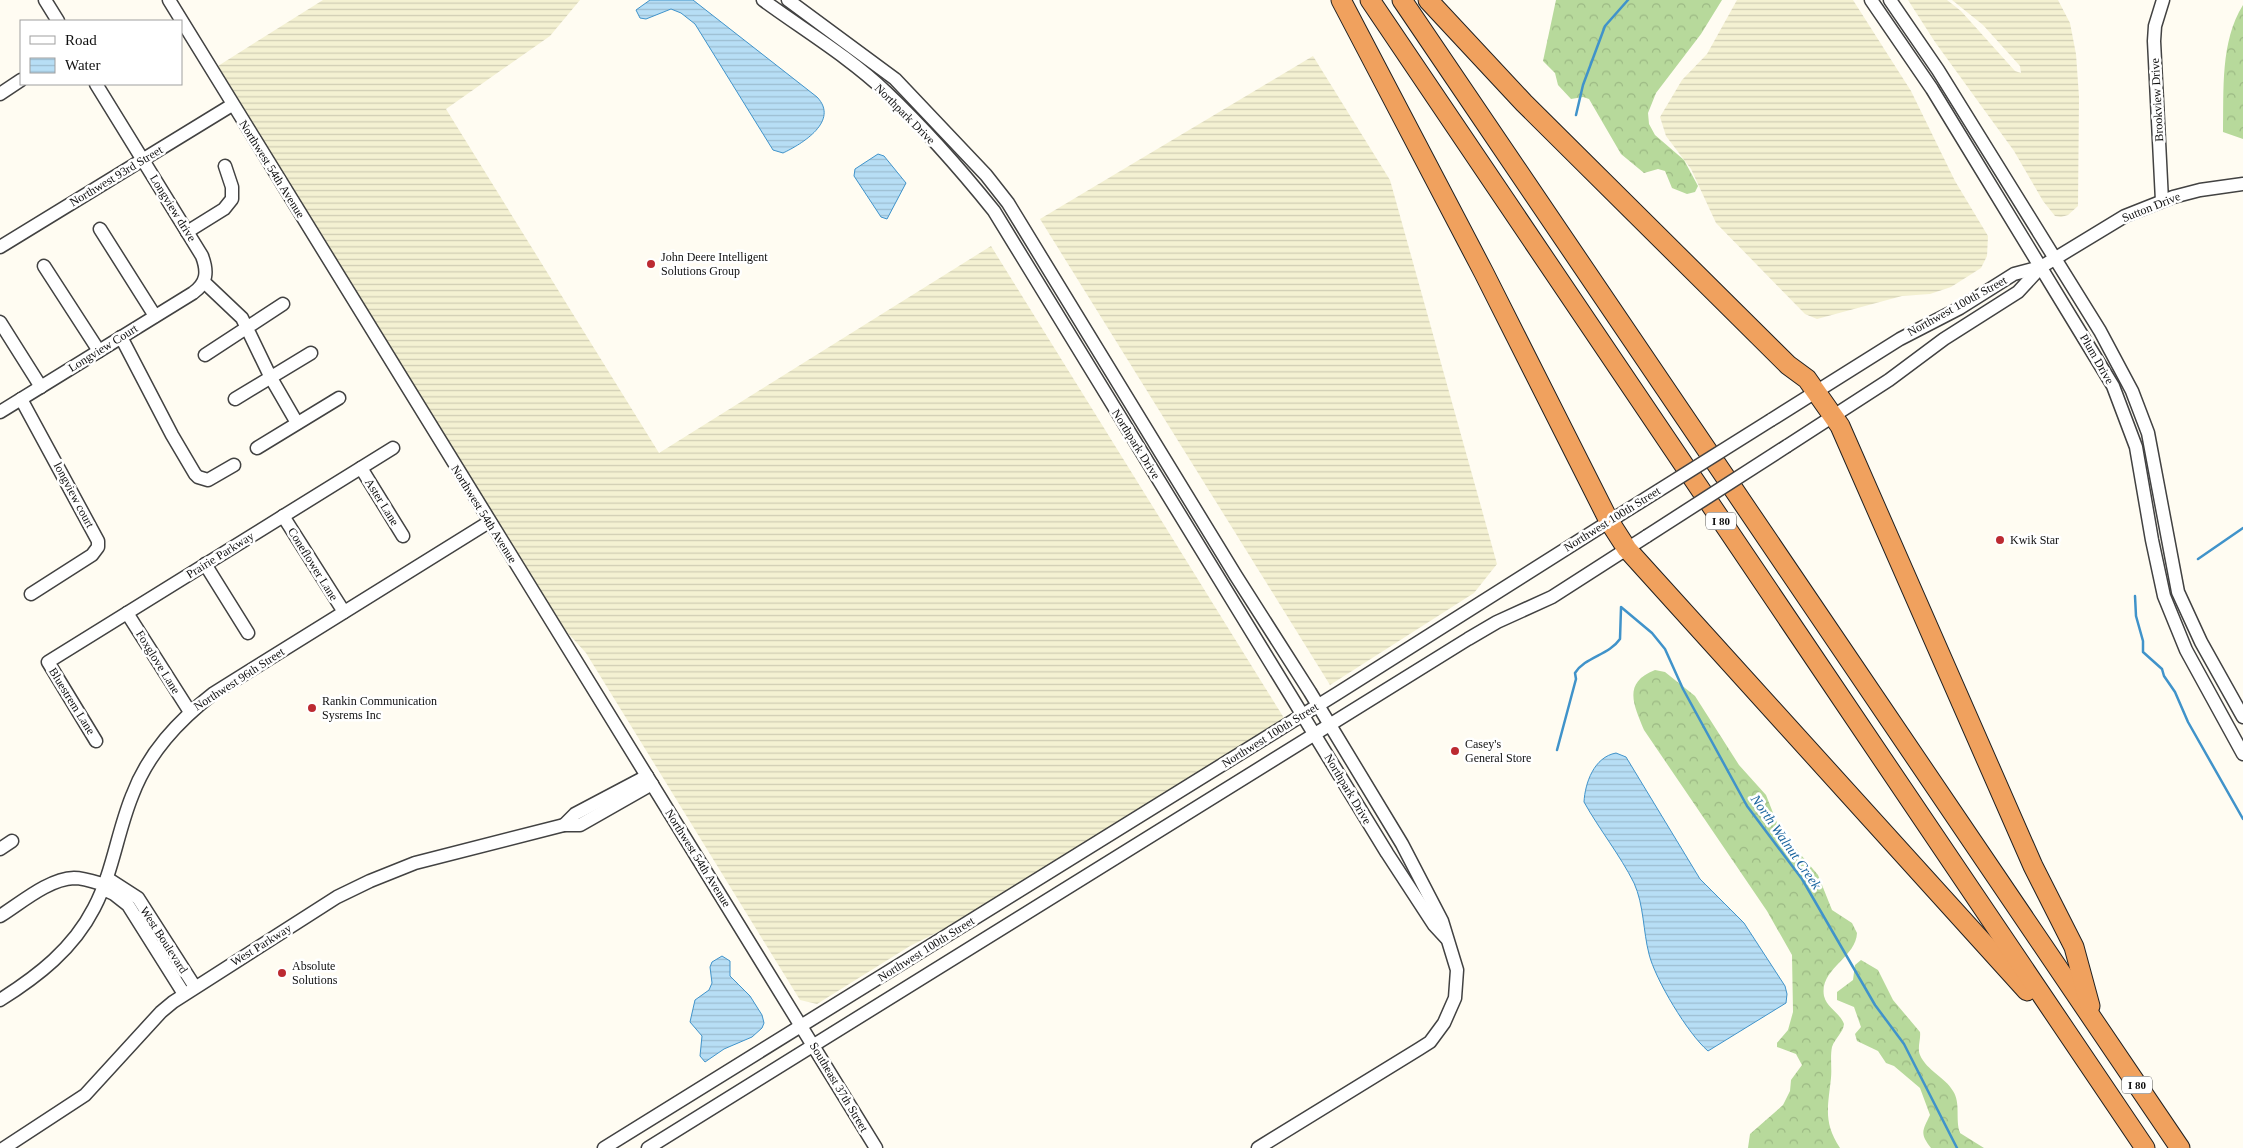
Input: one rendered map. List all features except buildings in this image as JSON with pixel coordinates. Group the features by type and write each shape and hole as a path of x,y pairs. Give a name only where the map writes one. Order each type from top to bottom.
{"highway":[{"path":"1340,0 1484,273 1609,521 1627,550 2074,1042"},
{"name":"I 80","path":"1370,0 2146,1148"},
{"name":"I 80","path":"1402,0 2180,1148"},
{"path":"1428,0 1524,103 1788,365 1807,379 1833,416 1842,430 2032,866 2074,947 2094,1022"}],"street":[{"path":"45,0 57,20"},
{"name":"Northwest 54th Avenue","path":"169,0 181,20"},
{"name":"Northpark Drive","path":"763,0 886,92 971,183 994,211 1387,853 1434,925 1448,941"},
{"name":"Northpark Drive","path":"788,0 874,62 915,98 986,175 1008,203 1193,506 1318,705 1402,844 1442,921 1457,970 1455,998 1444,1024 1430,1042 1258,1148"},
{"name":"Plum Drive","path":"1871,0 1932,89 2102,366 2120,402 2136,447 2164,596 2186,650 2243,754"},
{"name":"Plum Drive","path":"1890,0 1943,78 2100,331 2132,391 2148,433 2178,592 2201,642 2243,717"},
{"name":"Brookview Drive","path":"2162,201 2154,41 2155,26 2163,0"},
{"name":"Northwest 54th Avenue","path":"182,22 489,522 802,1026"},
{"path":"0,94 20,81"},
{"name":"Longview drive","path":"97,85 202,256 207,268 204,282"},
{"name":"Northwest 93rd Street","path":"0,248 232,105"},
{"path":"187,232 224,209 232,199 232,187 225,166"},
{"name":"Sutton Drive","path":"2041,267 2124,216 2162,201 2200,190 2243,184"},
{"path":"100,229 155,316"},
{"name":"longview court","path":"44,266 99,351"},
{"name":"Northwest 100th Street","path":"604,1148 1318,705 1900,338 1960,308 2014,274 2041,267"},
{"name":"Northwest 100th Street","path":"648,1148 1480,632 1552,597 1627,550 1889,380 1944,339 2018,292 2041,267"},
{"path":"1040,286 1054,278"},
{"path":"204,282 234,308 298,424"},
{"name":"Longview Court","path":"0,412 193,293 204,282"},
{"path":"205,355 283,304"},
{"path":"0,322 41,387"},
{"name":"longview court","path":"121,337 194,474 198,478 208,480 234,465"},
{"path":"235,399 311,353"},
{"path":"258,448 339,398"},
{"name":"longview court","path":"21,399 98,541 98,547 92,555 31,594"},
{"name":"Prairie Parkway","path":"48,662 393,448"},
{"name":"Aster Lane","path":"360,468 402,536"},
{"path":"1179,514 1193,506"},
{"name":"Coneflower Lane","path":"283,516 344,612"},
{"name":"Northwest 96th Street","path":"0,1000 36,976 68,946 86,922 105,884 132,796 150,758 179,721 214,693 489,522"},
{"path":"206,564 248,633"},
{"name":"Foxglove Lane","path":"127,613 190,712"},
{"name":"Bluestrem Lane","path":"48,662 96,741"},
{"name":"West Parkway","path":"4,1148 85,1095 161,1012 184,994 338,897 370,881 415,863 564,825 580,825 650,780"},
{"path":"0,849 12,841"},
{"path":"0,916 64,879 76,878 105,884"},
{"name":"West Boulevard","path":"105,884 138,898 195,987"},
{"name":"West Boulevard","path":"105,884 128,905 184,994"},
{"name":"Southeast 37th Street","path":"802,1026 876,1148"}],"shaded area":[{"path":"323,0 580,0 550,36 446,109 659,453 991,246 1284,718 966,918 910,946 817,1004 800,1000 586,653 556,620 218,66"},
{"path":"1737,0 1853,0 1911,91 1955,181 1988,236 1987,256 1981,268 1951,287 1930,294 1902,296 1817,319 1805,314 1716,223 1691,169 1666,136 1660,117 1682,80 1707,54"},
{"path":"1908,0 1947,0 1961,11 2015,71 2021,73 2020,66 1983,25 1952,0 2058,0 2070,23 2076,54 2079,97 2078,206 2068,215 2055,216 2043,201 2014,151 1935,42"},
{"path":"1313,56 1390,180 1497,564 1474,593 1330,685 1040,219"}],"green space":[{"path":"1556,0 1722,0 1701,34 1656,93 1648,113 1649,124 1655,135 1684,160 1698,186 1695,192 1687,194 1672,188 1665,171 1658,169 1644,173 1621,154 1589,99 1583,97 1571,99 1558,85 1555,73 1543,61"},
{"path":"2243,5 2243,139 2223,132 2227,50 2230,35"},
{"path":"1655,670 1665,672 1695,696 1739,765 1766,795 1784,835 1818,875 1832,910 1852,923 1857,933 1851,950 1832,971 1824,987 1826,1000 1844,1024 1832,1047 1828,1106 1831,1130 1840,1148 1748,1148 1750,1134 1783,1105 1790,1091 1791,1080 1802,1065 1796,1054 1777,1047 1777,1043 1788,1030 1793,1012 1792,955 1767,911 1644,730 1634,703 1634,688 1645,675"},
{"path":"1861,960 1878,970 1893,1000 1920,1032 1919,1049 1923,1061 1950,1086 1957,1101 1960,1133 1984,1148 1931,1148 1923,1132 1930,1115 1920,1088 1894,1066 1886,1063 1878,1051 1857,1041 1855,1034 1861,1027 1854,1007 1837,1000 1837,992 1853,980 1855,965"}],"water":[{"path":"650,0 693,0 817,97 823,106 824,115 816,131 800,144 783,153 773,150 695,24 681,13 671,9 646,19 640,18 636,10"},
{"path":"878,154 884,156 906,183 887,219 881,217 854,176 855,169"},
{"path":"1616,753 1626,757 1700,879 1744,923 1785,986 1787,994 1786,1003 1708,1051 1691,1032 1673,1006 1652,965 1642,909 1634,883 1584,802 1586,787 1596,765 1608,755"},
{"path":"722,956 730,961 730,976 750,996 762,1015 764,1023 762,1028 752,1037 724,1049 705,1062 700,1056 702,1036 690,1022 695,1000 709,990 712,983 710,967 712,962"}],"waterway":[{"name":"North Walnut Creek","path":"1576,115 1583,85 1605,26 1628,0"},
{"path":"2198,559 2243,528"},
{"path":"2135,596 2136,616 2143,641 2143,652 2162,669 2164,676 2175,692 2188,722 2243,819"},
{"name":"North Walnut Creek","path":"1621,607 1652,633 1665,649 1683,689 1747,806 1802,879 1875,1005 1904,1044 1957,1148"},
{"path":"1557,750 1576,679 1575,673 1585,663 1610,649 1620,639 1621,608"}],"place":[{"name":"John Deere Intelligent Solutions Group","path":"651,264"},
{"name":"Kwik Star","path":"2000,540"},
{"name":"Rankin Communication Sysrems Inc","path":"312,708"},
{"name":"Casey's General Store","path":"1455,751"},
{"name":"Absolute Solutions","path":"282,973"}]}
